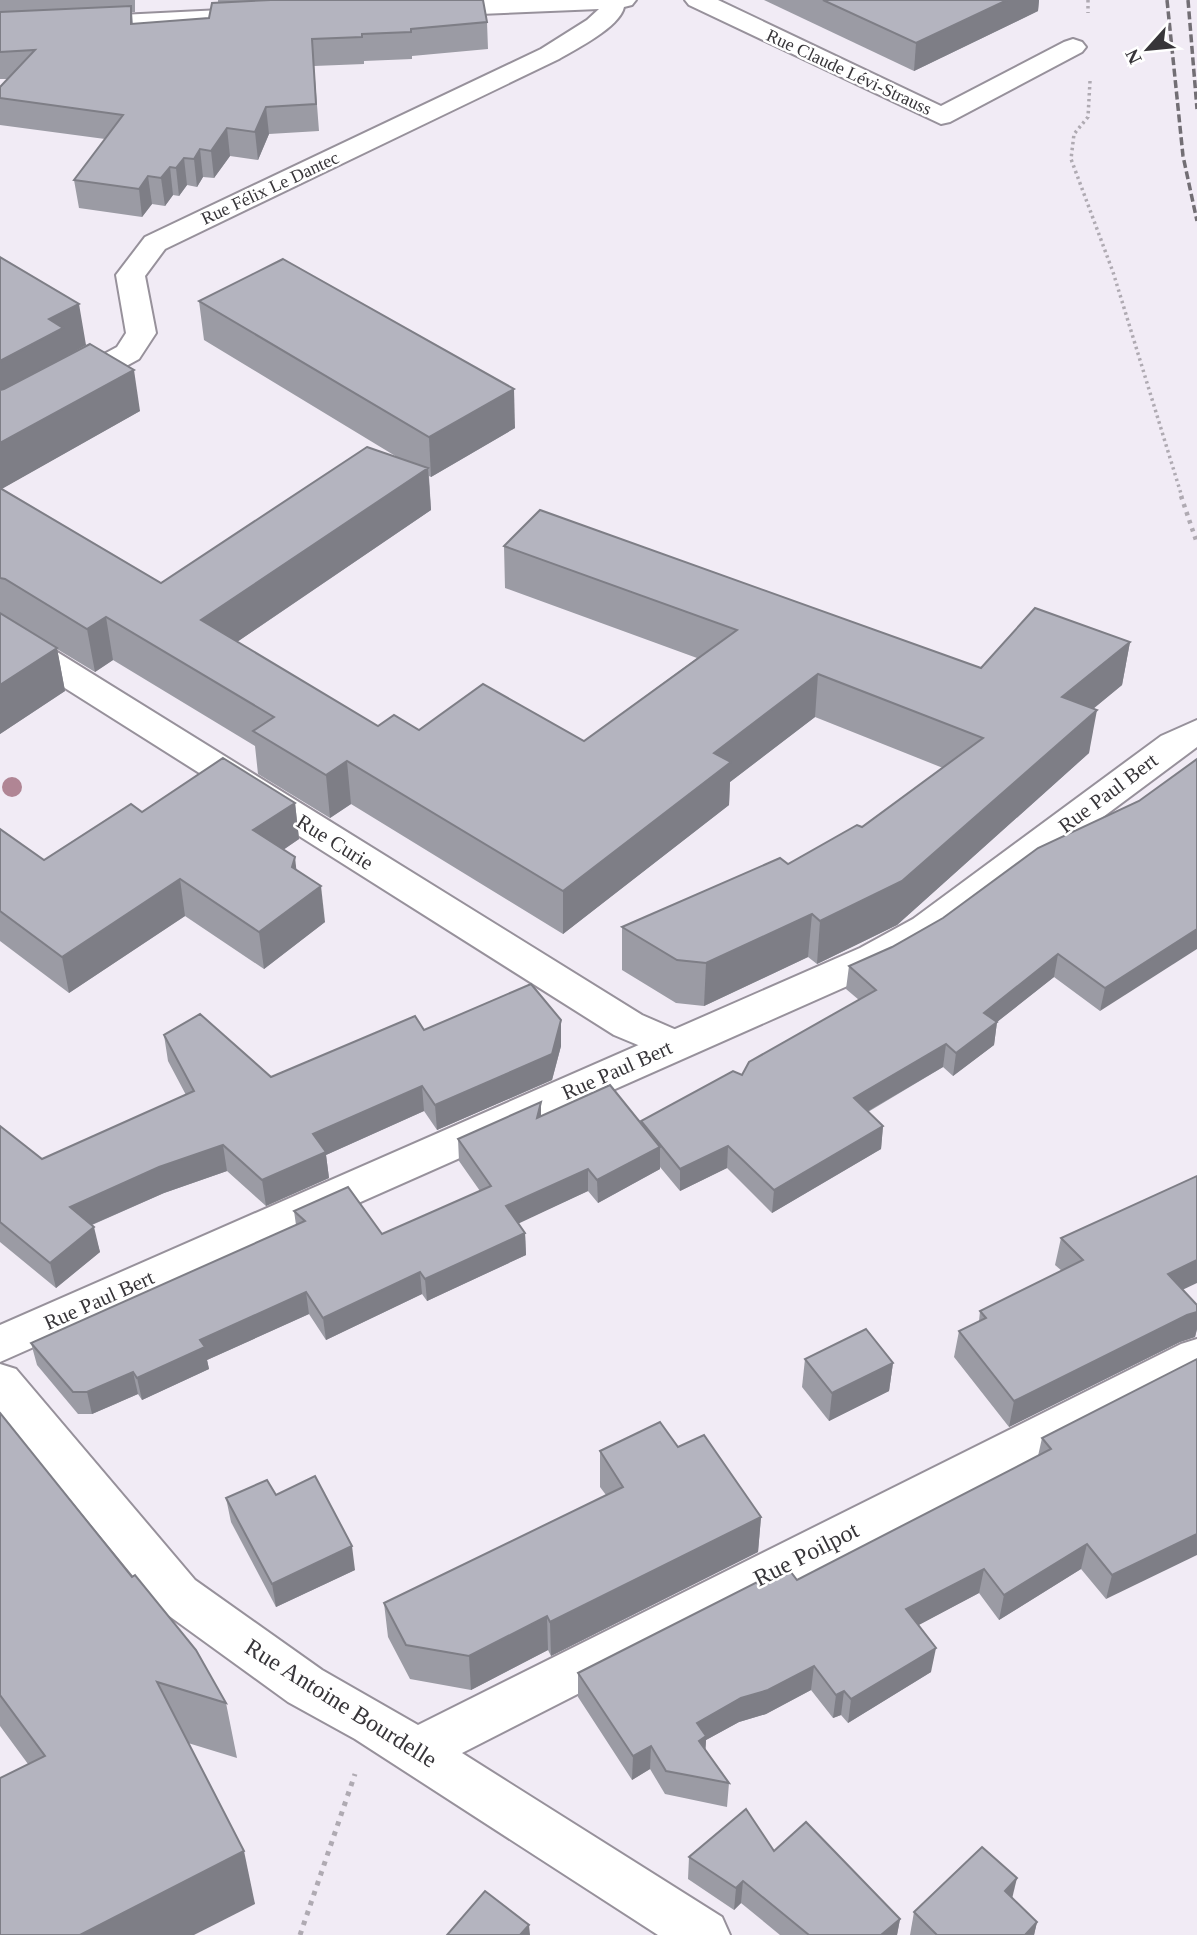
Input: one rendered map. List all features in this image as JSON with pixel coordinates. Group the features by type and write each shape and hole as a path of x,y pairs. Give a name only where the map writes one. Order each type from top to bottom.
{"street":[{"path":"406,9 623,0"},
{"name":"Rue Claude Lévi-Strauss","path":"698,0 941,116 1073,47"},
{"name":"Rue Félix Le Dantec","path":"0,422 128,353 137,343 141,333 130,275 155,243 550,54 612,10 610,1"},
{"path":"0,29 166,10 288,14"},
{"name":"Rue Curie","path":"0,632 628,1025 674,1045"},
{"name":"Rue Paul Bert","path":"7,1331 812,987 874,958 926,929 1174,744 1197,732"},
{"name":"Rue Poilpot","path":"416,1751 1197,1357"},
{"name":"Rue Antoine Bourdelle","path":"0,1382 178,1595 305,1686 372,1723 704,1935"}],"path":[{"path":"1088,0 1088,20"},
{"path":"1090,71 1091,99 1088,117 1074,134 1071,159 1114,272 1156,419 1197,543"},
{"path":"300,1935 372,1723"}],"building":[{"path":"271,0 483,0 487,22 411,29 411,32 362,34 362,37 312,39 316,104 266,107 255,132 227,128 211,151 200,149 194,159 184,158 176,168 170,167 161,178 148,176 139,189 74,180 123,115 0,98 0,87 35,50 0,52 0,12 131,6 131,24 209,18 212,3"},
{"path":"823,0 1007,0 916,43"},
{"path":"0,257 79,304 49,319 63,328 0,361"},
{"path":"283,259 514,389 429,437 199,301"},
{"path":"90,344 134,370 0,443 0,390"},
{"path":"367,447 428,468 201,620 378,726 394,715 419,730 483,684 584,741 737,630 504,546 540,510 981,668 1035,608 1130,642 1062,697 1097,710 902,881 820,921 812,914 706,963 677,960 622,927 780,858 788,864 857,825 862,827 983,738 818,674 714,753 731,762 563,891 347,761 326,775 253,731 274,717 106,617 87,629 0,578 0,488 161,583"},
{"path":"0,613 57,648 0,685"},
{"path":"223,758 295,803 253,830 295,857 292,867 321,886 259,932 180,879 62,957 0,911 0,829 44,860 131,804 142,812"},
{"path":"1197,759 1197,929 1105,988 1058,954 984,1013 997,1022 956,1053 946,1044 854,1098 883,1126 774,1190 728,1146 680,1169 641,1121 733,1071 742,1075 749,1062 876,990 849,966 892,947 943,918 1038,848 1139,801"},
{"path":"531,984 561,1020 552,1054 435,1105 422,1086 313,1134 326,1152 262,1180 223,1145 159,1167 70,1207 94,1227 50,1263 0,1222 0,1126 42,1159 194,1091 164,1035 200,1014 271,1077 415,1016 424,1030"},
{"path":"610,1085 660,1147 597,1180 588,1169 506,1206 525,1233 425,1279 420,1272 323,1318 306,1292 200,1340 205,1347 137,1378 133,1372 87,1392 73,1392 31,1343 305,1221 294,1211 348,1187 382,1234 491,1186 458,1139 541,1102 537,1118"},
{"path":"1197,1176 1197,1260 1168,1274 1197,1305 1197,1312 1014,1401 959,1331 986,1318 980,1311 1083,1260 1061,1238"},
{"path":"866,1329 893,1363 832,1393 805,1359"},
{"path":"1197,1359 1197,1534 1112,1575 1087,1544 1004,1595 984,1569 906,1609 936,1648 851,1699 844,1691 836,1695 814,1666 768,1690 741,1698 697,1723 706,1736 699,1741 729,1783 666,1771 651,1746 633,1756 578,1673 787,1567 797,1580 1051,1449 1042,1438"},
{"path":"0,1413 132,1577 135,1575 196,1650 226,1703 157,1682 244,1851 80,1935 0,1935 0,1778 45,1756 0,1695"},
{"path":"660,1422 678,1447 704,1435 761,1517 550,1622 547,1616 469,1656 406,1645 384,1603 623,1487 600,1451"},
{"path":"315,1476 352,1546 272,1584 226,1498 267,1480 276,1495"},
{"path":"746,1809 774,1851 806,1822 900,1919 881,1935 809,1935 743,1881 736,1888 689,1857"},
{"path":"982,1847 1017,1878 1005,1891 1037,1922 1025,1935 937,1935 914,1912"},
{"path":"485,1891 529,1925 520,1935 447,1935"}],"railway":[{"path":"1167,0 1183,156 1197,221"},
{"path":"1188,0 1197,109"}]}
